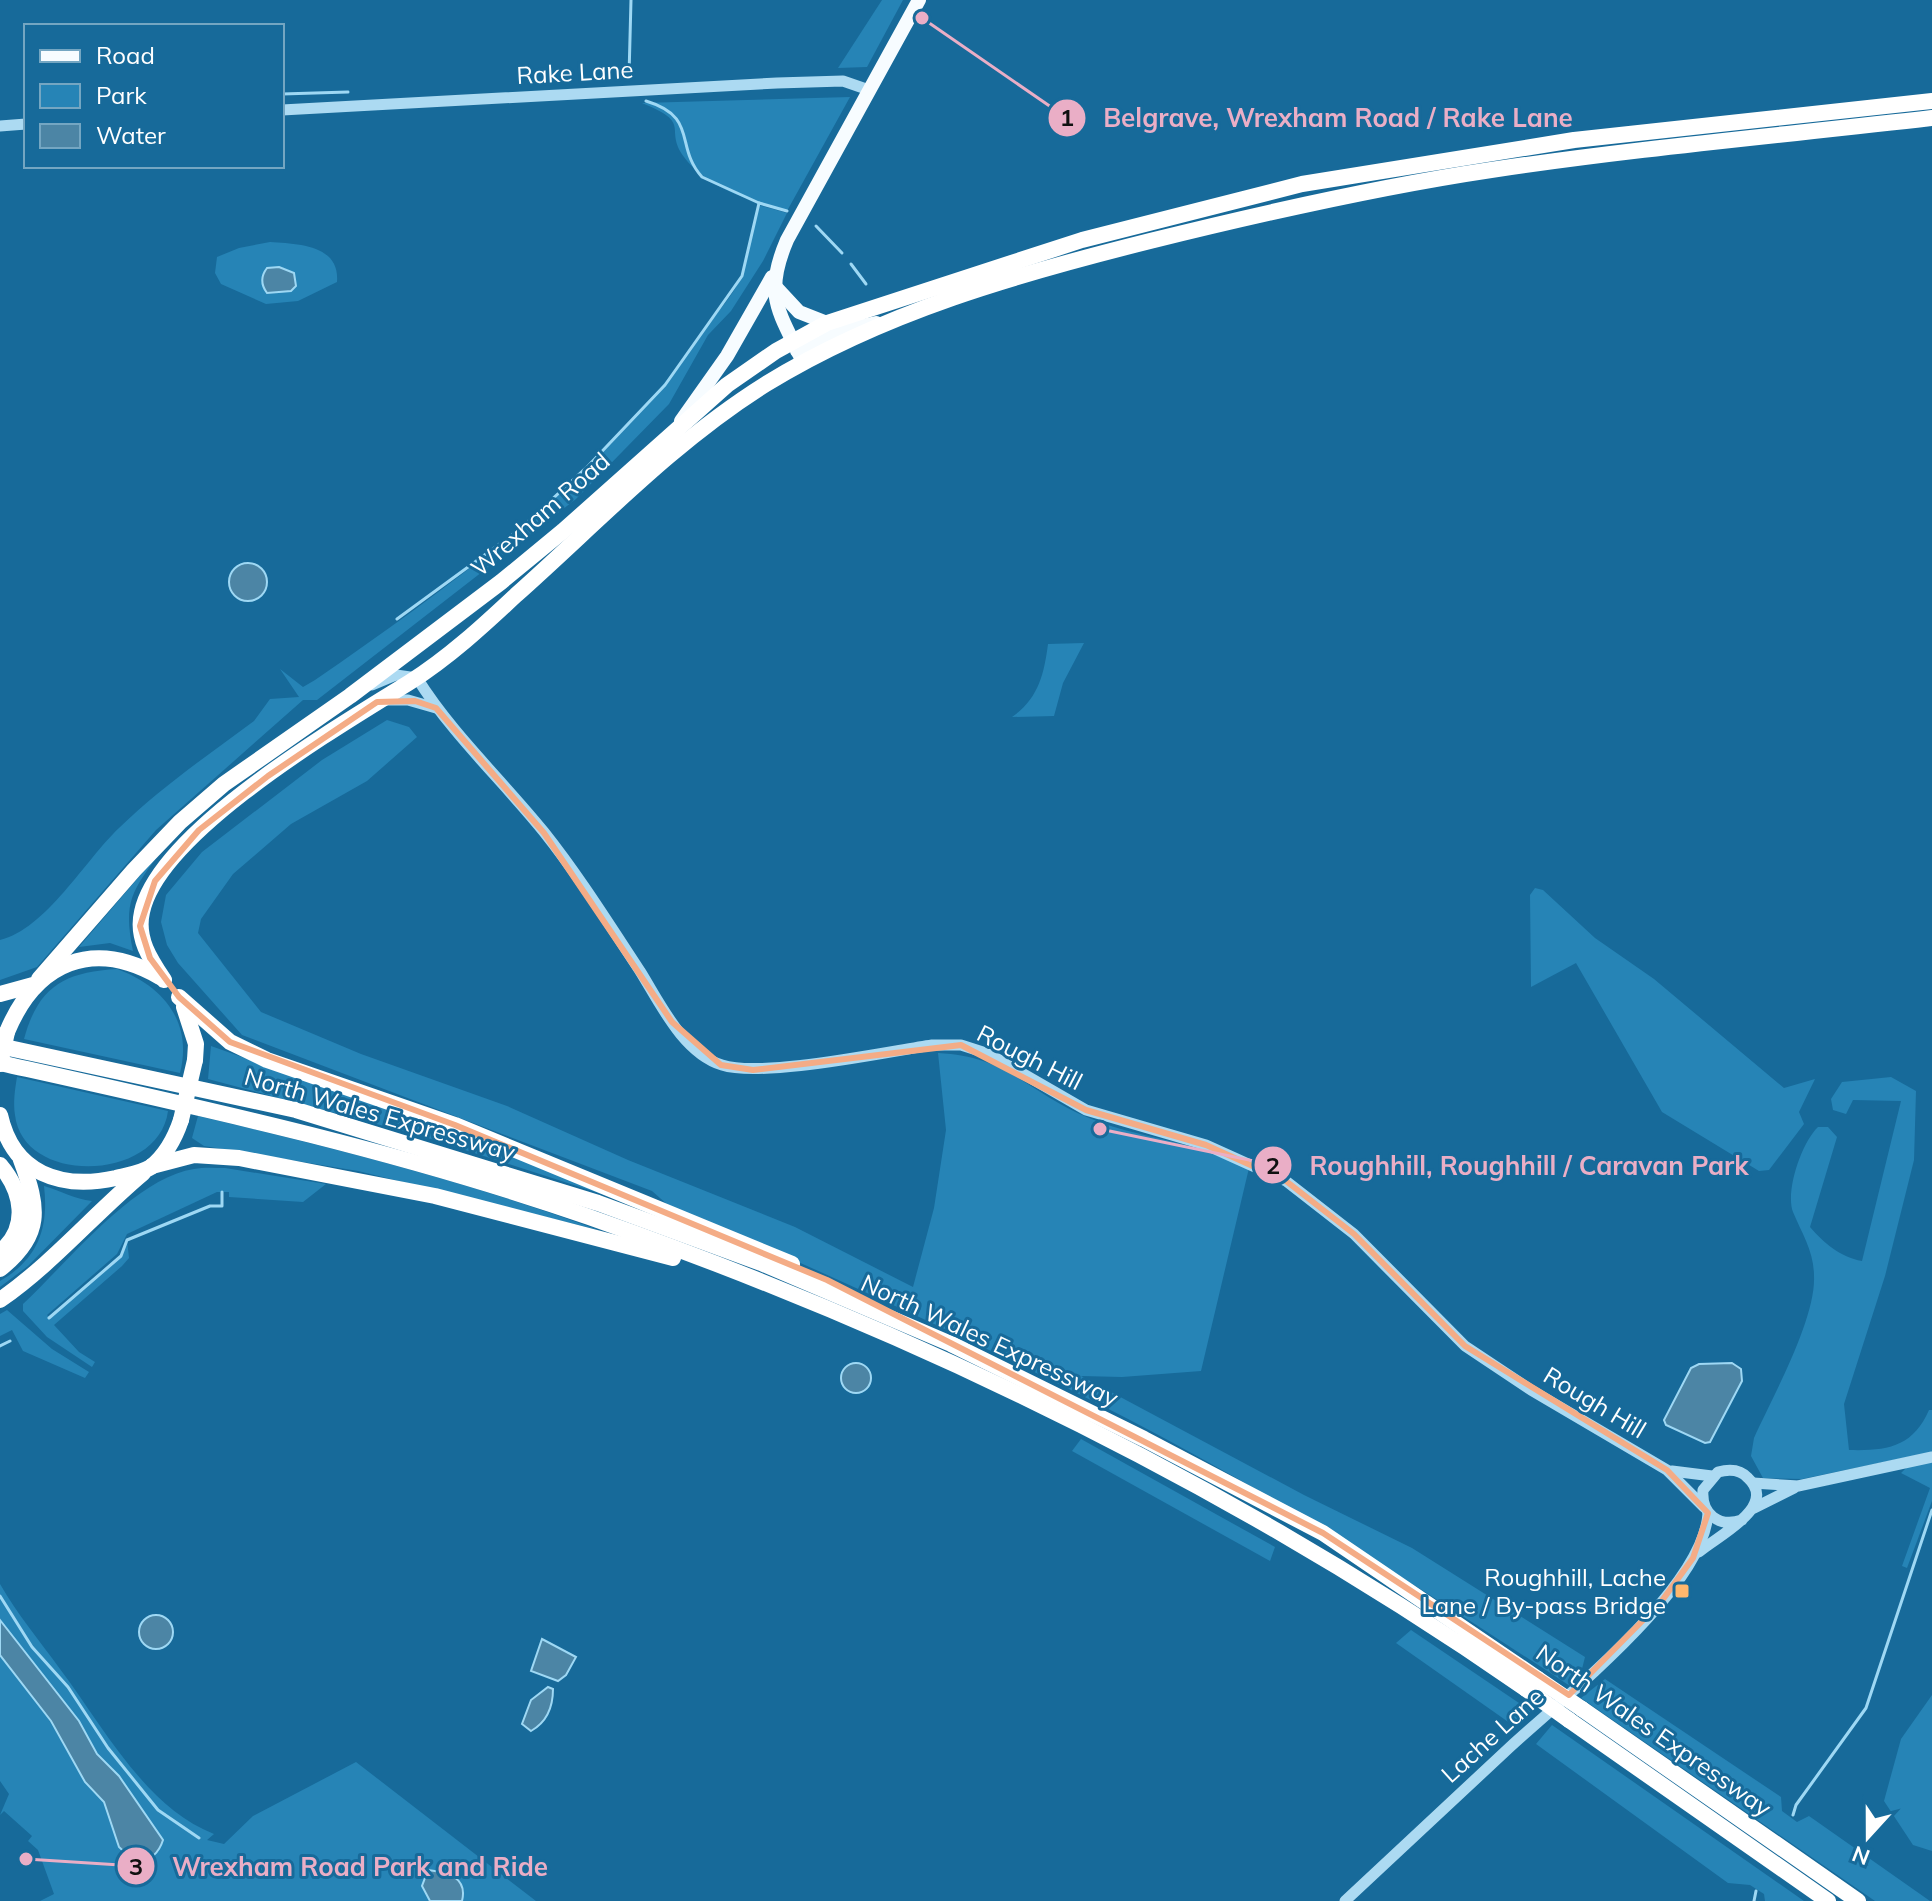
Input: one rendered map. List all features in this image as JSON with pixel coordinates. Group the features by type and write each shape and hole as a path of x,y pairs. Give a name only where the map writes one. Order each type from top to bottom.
{"highway":[{"path":"798,351 827,323 1082,240 1302,184 1574,140 1932,101"},
{"path":"798,351 1083,258 1396,185 1579,157 1932,118"},
{"name":"Wrexham Road","path":"0,1064 4,1039 36,982 180,822 224,784 350,696 563,531 678,425 727,385 798,351"},
{"name":"Wrexham Road","path":"164,980 143,942 140,926 142,911 155,881 199,830 268,776 417,678 477,631 684,443 798,351"},
{"path":"0,994 36,982 70,965 105,958 145,969 164,980 230,1042 267,1060 455,1125 682,1216 827,1280 951,1344"},
{"path":"0,1300 36,1272 99,1209 167,1151 181,1120 195,1060 192,1026 179,997"},
{"name":"North Wales Expressway","path":"4,1039 296,1110 598,1203 747,1258 951,1344 1144,1439 1323,1533 1575,1714 1858,1901"},
{"name":"North Wales Expressway","path":"0,1064 287,1127 434,1169 587,1216 815,1304 993,1382 1299,1542 1532,1684"},
{"path":"0,1115 34,1194 36,1214 30,1235 18,1254 0,1269"},
{"path":"0,1143 52,1177 79,1183 194,1155 239,1158 406,1190 677,1259 815,1304"},
{"path":"0,1165 18,1191 21,1206 17,1230 0,1252"},
{"name":"North Wales Expressway","path":"1575,1714 1828,1901"}],"main road":[{"path":"678,425 727,356 774,278 787,240 919,0"},
{"path":"774,278 799,312 827,323"},
{"path":"774,278 776,308 798,351"}],"street":[{"name":"Rake Lane","path":"284,110 777,83 843,81 869,90"},
{"path":"0,126 24,124"},
{"path":"350,696 396,675 417,678"},
{"name":"Rough Hill","path":"417,678 436,708 544,833 592,896 672,1022 692,1046 721,1065 753,1070 932,1045 961,1045 989,1054 1086,1110 1250,1162 1319,1204 1465,1346 1531,1390 1667,1470 1706,1510"},
{"path":"377,702 395,698 436,708"},
{"path":"1754,1508 1753,1483 1746,1475 1732,1470 1712,1476 1703,1490 1706,1510 1724,1523 1742,1520 1754,1508 1798,1486 1932,1457"},
{"name":"Rough Hill","path":"1667,1470 1690,1476 1712,1476"},
{"path":"1753,1483 1798,1486"},
{"name":"Lache Lane","path":"1693,1558 1707,1527 1706,1510"},
{"name":"Lache Lane","path":"1345,1901 1636,1630 1693,1558 1742,1520"}],"highlighted area":[{"path":"415,701 436,708 544,833 672,1022 721,1065 753,1070 961,1045 1086,1110 1206,1145 1286,1181 1354,1234 1465,1346 1667,1470 1708,1513 1693,1558 1661,1602 1569,1695 1323,1533 827,1280 455,1125 230,1042 179,997 150,958 140,926 155,881 199,830 268,776 377,702"}],"green space":[{"path":"882,0 903,0 867,67 838,68"},
{"path":"850,97 787,211 731,192 705,177 684,157 678,147 675,127 668,116 642,103"},
{"path":"758,205 787,213 763,261 731,311 708,335 669,404 576,499 317,700 303,700 156,830 37,967 0,980 0,940 17,933 49,908 119,828 168,786 254,721 270,699 299,697 280,669 303,687 315,680 475,564 575,478 622,432 665,383 735,289 747,258"},
{"path":"270,242 305,246 325,254 332,260 337,282 298,301 266,304 221,284 215,273 217,257 239,248"},
{"path":"1084,643 1063,683 1054,716 1012,717 1034,694 1048,644"},
{"path":"387,720 409,727 417,737 367,781 291,824 233,874 201,919 198,933 261,1012 361,1054 507,1106 628,1160 795,1227 913,1287 934,1208 946,1130 938,1053 983,1061 1101,1123 1193,1147 1249,1168 1201,1371 1122,1377 1081,1376 1304,1495 1412,1548 1585,1657 1581,1673 1570,1686 1408,1581 1243,1482 1130,1420 959,1336 669,1206 652,1191 242,1035 178,963 167,945 161,922 166,895 202,852 322,760"},
{"path":"161,851 132,897 129,920 133,951 110,943 79,947"},
{"path":"1535,888 1543,890 1595,938 1654,979 1784,1088 1815,1079 1799,1112 1804,1124 1769,1170 1759,1171 1662,1112 1576,963 1531,987 1530,895"},
{"path":"117,969 148,985 171,1008 182,1038 180,1073 24,1039 37,1007 56,986 82,974"},
{"path":"211,1046 498,1148 645,1208 425,1137 208,1079"},
{"path":"17,1077 168,1111 159,1134 141,1152 118,1162 91,1166 65,1164 41,1154 24,1138 14,1110"},
{"path":"1891,1077 1916,1091 1914,1160 1885,1276 1844,1404 1849,1450 1887,1448 1897,1444 1915,1432 1932,1410 1932,1452 1802,1479 1763,1478 1751,1456 1754,1438 1792,1358 1813,1294 1812,1259 1791,1203 1796,1167 1812,1134 1818,1127 1828,1127 1837,1137 1810,1227 1833,1248 1862,1261 1901,1101 1853,1100 1846,1114 1833,1110 1831,1099 1842,1082"},
{"path":"198,1116 400,1167 500,1196 599,1230 358,1171 204,1146 192,1138"},
{"path":"225,1168 326,1184 303,1202 229,1197 229,1192 217,1192 127,1234 117,1254 47,1315 50,1318 120,1256 127,1240 129,1258 54,1325 79,1352 95,1362 92,1367 47,1337 23,1311 23,1304 102,1224 148,1188 194,1169"},
{"path":"44,1186 92,1201 28,1266 0,1287 0,1281 24,1263 38,1241 45,1215"},
{"path":"7,1310 52,1349 89,1372 85,1378 23,1351 12,1330 0,1336 0,1314"},
{"path":"1081,1439 1275,1547 1270,1561 1072,1451"},
{"path":"1932,1462 1932,1501 1907,1568 1902,1566 1930,1488 1901,1473 1908,1466"},
{"path":"0,1584 127,1763 167,1805 214,1834 207,1840 224,1844 253,1816 356,1762 536,1901 40,1901 54,1894 38,1850 28,1841 32,1836 4,1811 0,1815 9,1794 0,1781 0,1655 41,1706 85,1782 104,1802 119,1847 119,1776 97,1754 79,1721 0,1620"},
{"path":"1411,1630 1531,1711 1514,1726 1396,1643"},
{"path":"1605,1679 1781,1797 1782,1811 1797,1822 1809,1816 1930,1901 1875,1901 1581,1698"},
{"path":"1932,1695 1932,1851 1913,1845 1884,1801 1901,1739"},
{"path":"1552,1725 1804,1901 1765,1901 1764,1894 1750,1885 1728,1883 1536,1744"}],"water":[{"path":"279,267 294,273 296,286 291,291 267,293 263,275 267,268"},
{"path":"248,563 262,568 267,582 262,596 248,601 234,596 229,582 234,568"},
{"path":"856,1363 867,1367 871,1378 867,1389 856,1393 845,1389 841,1378 845,1367"},
{"path":"1732,1363 1741,1369 1742,1381 1710,1442 1705,1443 1666,1425 1664,1420 1691,1368 1699,1364"},
{"path":"156,1615 168,1620 173,1632 168,1644 156,1649 144,1644 139,1632 144,1620"},
{"path":"0,1620 79,1721 97,1754 119,1776 163,1840 150,1858 136,1863 119,1847 104,1802 85,1782 51,1721 0,1655"},
{"path":"542,1639 576,1657 566,1675 558,1681 531,1671"},
{"path":"548,1687 553,1689 550,1708 545,1719 531,1731 522,1724 531,1700"},
{"path":"428,1870 449,1874 459,1881 462,1901 430,1901 422,1886"}],"waterway":[{"path":"629,76 631,0"},
{"path":"284,94 348,92"},
{"path":"646,101 673,115 680,124 689,154 702,177 759,203 787,211"},
{"path":"397,619 520,529 589,465 665,385 742,276 759,203"},
{"path":"816,226 842,253"},
{"path":"851,264 866,284"},
{"path":"49,1318 121,1256 127,1240 210,1206 222,1206 222,1192"},
{"path":"0,1346 10,1341"},
{"path":"1793,1815 1796,1805 1866,1708 1932,1510"},
{"path":"0,1596 32,1647 68,1687 108,1748 158,1810 199,1838"},
{"path":"1754,1901 1756,1891"}],"place":[{"name":"Belgrave, Wrexham Road / Rake Lane","path":"922,18"},
{"name":"Roughhill, Roughhill / Caravan Park","path":"1100,1129"},
{"name":"Roughhill, Lache Lane / By-pass Bridge","path":"1682,1591"},
{"name":"Wrexham Road Park and Ride","path":"26,1859"}]}
